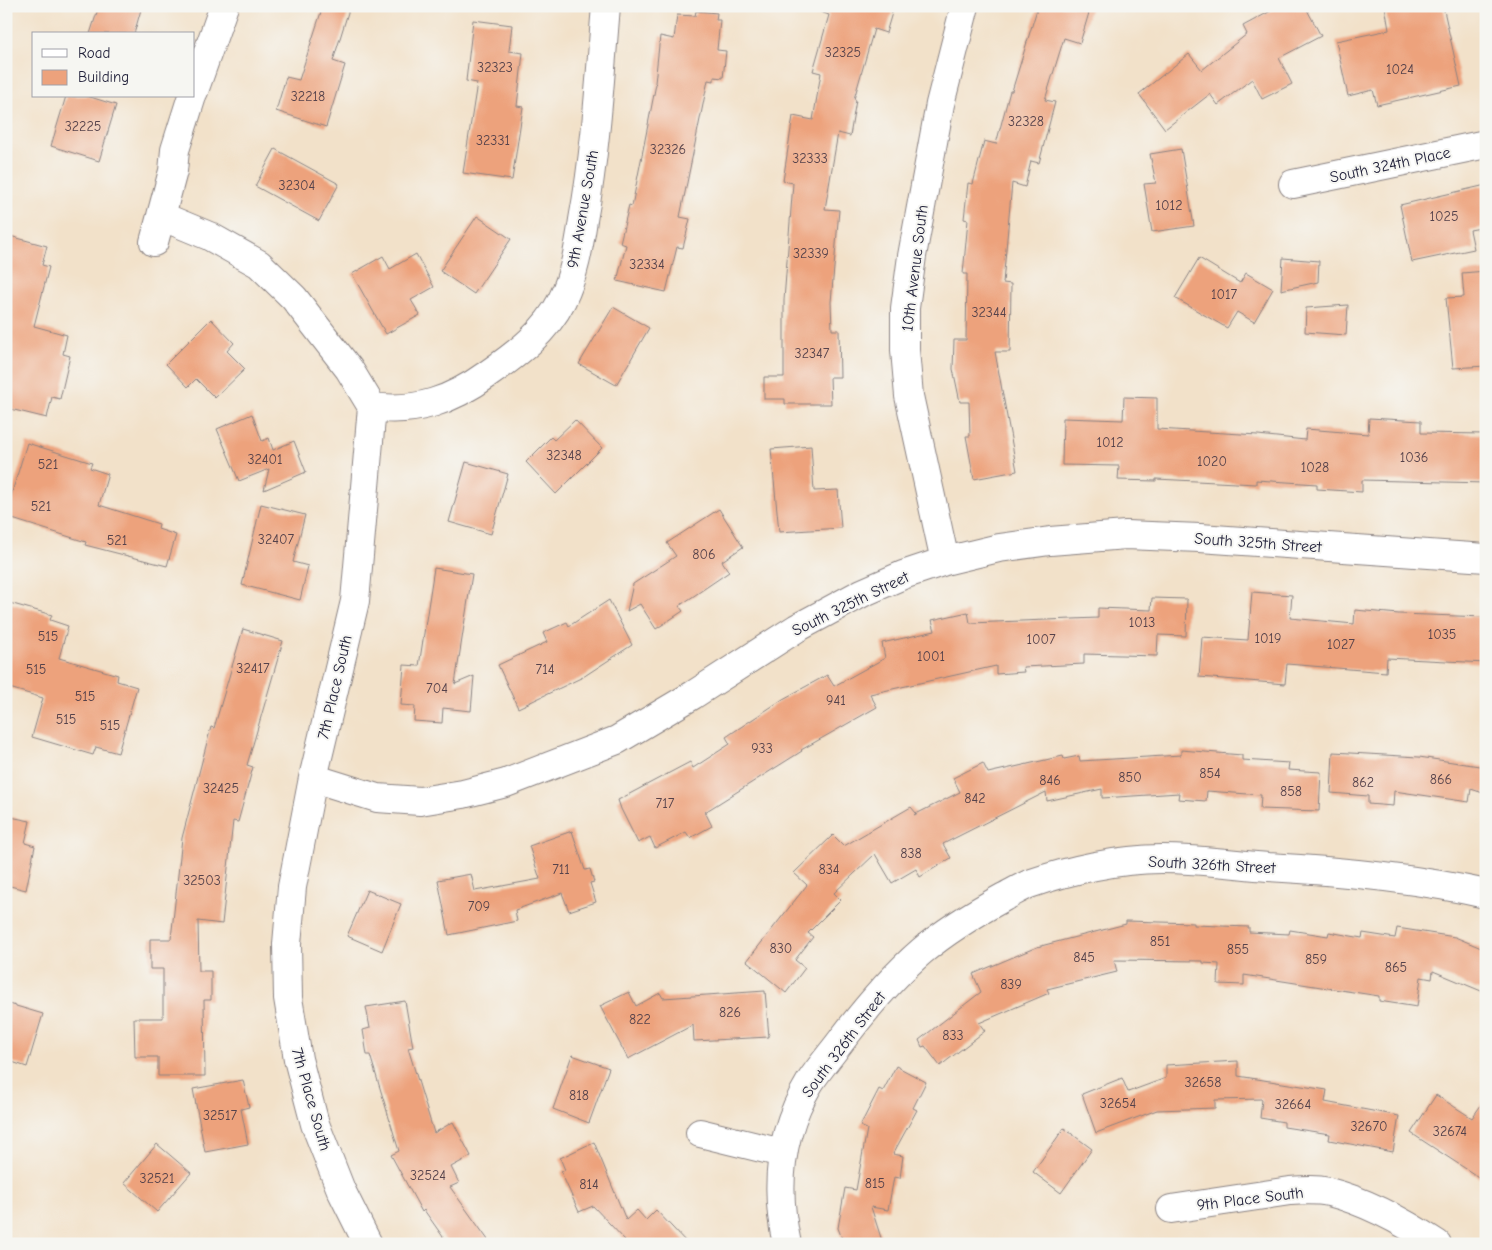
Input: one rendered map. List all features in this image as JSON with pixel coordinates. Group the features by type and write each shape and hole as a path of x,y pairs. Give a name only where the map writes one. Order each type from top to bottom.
{"street":[{"path":"195,88 224,6"},
{"name":"9th Avenue South","path":"372,407 392,410 417,407 447,399 472,386 526,346 546,325 562,300 574,268 591,178 606,6"},
{"name":"10th Avenue South","path":"945,561 909,396 904,350 905,308 912,256 940,104 965,6"},
{"path":"154,242 173,171 175,150 191,98"},
{"name":"South 324th Place","path":"1293,184 1486,144"},
{"path":"161,216 209,236 259,264 294,298 349,370 372,407"},
{"name":"7th Place South","path":"368,1244 341,1190 315,1124 298,1059 288,998 287,944 292,887 313,778 355,601 372,407"},
{"name":"South 325th Street","path":"313,778 377,798 420,801 463,794 506,782 616,740 693,695 797,628 862,593 945,561 1007,547 1050,541 1126,535 1486,558"},
{"name":"South 326th Street","path":"787,1244 780,1194 782,1153 797,1105 811,1080 870,1004 922,951 973,914 1027,885 1094,866 1160,859 1291,868 1442,884 1486,894"},
{"path":"700,1133 782,1153"},
{"name":"9th Place South","path":"1171,1209 1290,1191 1328,1192 1372,1207 1411,1226 1437,1244"}],"building":[{"path":"99,6 142,6 135,32 91,32"},
{"path":"323,6 350,6 333,61 345,65 326,127 276,111 286,77 299,80"},
{"path":"818,6 894,6 886,33 874,29 854,99 856,100 850,136 838,133 825,209 839,210 831,302 832,330 839,330 840,377 830,377 831,404 785,404 785,399 764,399 764,377 784,377 784,300 793,183 783,181 793,116 813,120 821,73 813,71 829,15 818,11"},
{"path":"1038,6 1091,6 1080,43 1064,38 1045,100 1055,102 1039,163 1031,161 1025,187 1012,183 1003,283 1011,284 1010,352 995,352 1017,471 974,479 966,436 970,436 969,402 960,402 953,369 954,340 966,340 967,274 963,274 968,220 964,219 968,183 973,184 984,141 996,144 1010,91 1012,91"},
{"path":"1280,6 1305,6 1321,36 1279,58 1292,84 1262,99 1252,79 1218,105 1210,94 1165,129 1139,94 1189,54 1202,70 1247,34 1243,26"},
{"path":"1385,6 1443,6 1461,86 1377,105 1373,90 1348,96 1336,41 1389,30"},
{"path":"696,11 717,13 716,20 720,20 717,50 726,51 723,78 714,77 714,81 708,80 680,217 690,219 683,248 677,247 666,292 617,281 626,245 620,243 629,205 632,206 656,84 660,36 674,39 677,15 695,16"},
{"path":"473,20 512,25 509,51 523,53 517,106 523,107 512,180 463,173 477,83 466,81"},
{"path":"65,98 93,98 116,105 99,161 51,146"},
{"path":"275,149 339,184 319,221 255,186"},
{"path":"1181,149 1194,226 1152,232 1144,184 1156,183 1150,154"},
{"path":"1486,185 1486,227 1470,230 1474,249 1412,262 1400,205"},
{"path":"477,216 511,239 474,294 440,271"},
{"path":"6,235 47,246 42,265 49,267 34,326 67,335 63,354 70,356 60,399 52,397 47,418 6,408"},
{"path":"416,254 434,287 411,300 420,315 386,334 352,274 383,256 390,269"},
{"path":"1199,258 1240,283 1246,273 1273,289 1254,322 1237,312 1227,328 1175,298"},
{"path":"1283,258 1319,261 1318,282 1281,290"},
{"path":"1486,271 1486,366 1453,368 1446,298 1464,297 1462,273"},
{"path":"1348,305 1346,335 1305,332 1306,308"},
{"path":"613,307 649,328 616,385 579,364"},
{"path":"211,319 234,343 227,351 245,369 215,398 196,379 188,387 166,364"},
{"path":"1124,397 1157,398 1157,429 1258,435 1305,440 1306,429 1368,434 1369,418 1421,421 1421,433 1486,434 1486,483 1362,480 1362,492 1317,489 1317,484 1256,480 1256,484 1156,479 1156,481 1118,480 1119,466 1062,465 1063,418 1123,420"},
{"path":"252,414 262,441 269,438 273,450 294,441 306,472 264,490 269,469 239,481 217,429"},
{"path":"575,420 602,448 556,494 526,462 551,437 554,440"},
{"path":"27,443 92,463 90,468 108,474 99,505 159,524 158,529 176,535 167,566 85,545 86,542 6,517"},
{"path":"811,446 814,491 838,490 841,528 779,532 771,449"},
{"path":"466,462 508,474 491,534 449,522"},
{"path":"261,504 305,515 293,562 308,566 300,600 242,585"},
{"path":"719,509 743,547 722,561 729,572 679,606 683,611 656,629 640,604 627,611 633,584 676,556 667,543"},
{"path":"434,568 472,574 455,684 474,676 471,711 443,708 442,723 414,721 415,706 401,705 404,665 419,666"},
{"path":"1252,592 1292,595 1290,618 1354,624 1355,610 1399,614 1486,617 1486,663 1387,658 1386,672 1287,664 1285,684 1199,677 1202,637 1248,640"},
{"path":"1152,598 1187,599 1186,636 1158,635 1157,656 1084,654 1084,664 1023,667 1024,672 996,674 996,666 870,694 877,707 801,750 705,812 712,826 690,838 686,832 655,848 650,837 638,843 621,809 618,800 690,762 693,768 730,744 726,737 783,699 827,675 834,686 885,658 882,643 935,631 932,620 968,612 970,623 1098,618 1098,608 1151,610"},
{"path":"609,600 632,645 583,677 518,708 498,665 547,642 543,633 567,622 569,626"},
{"path":"6,602 52,615 50,620 68,626 59,658 118,675 117,681 137,687 118,753 96,747 93,755 32,737 43,698 6,687"},
{"path":"243,629 283,641 247,765 253,767 238,822 233,821 222,924 198,921 199,971 211,971 211,1000 204,1000 205,1076 158,1076 158,1057 135,1057 134,1018 163,1018 163,969 150,969 150,939 171,939 182,838 211,727 214,728"},
{"path":"1181,750 1242,755 1242,760 1289,763 1288,770 1321,772 1319,811 1260,809 1261,795 1207,791 1206,801 1178,799 1179,793 1102,798 1102,789 1047,801 1046,792 943,844 951,858 920,877 916,869 892,883 875,854 834,893 841,900 808,933 813,937 795,960 805,968 786,993 747,961 807,885 794,873 833,835 844,846 911,807 916,813 914,815 960,792 953,778 983,763 988,773 1063,756 1064,759 1079,756 1080,761 1181,755"},
{"path":"1333,752 1419,757 1486,767 1486,794 1471,789 1469,802 1394,791 1393,806 1368,804 1368,796 1331,793"},
{"path":"6,816 30,821 25,843 35,846 26,890 6,885"},
{"path":"572,831 585,870 590,869 594,882 590,883 596,902 569,911 562,893 515,910 517,921 449,935 438,880 471,874 475,891 540,879 529,846"},
{"path":"367,890 401,904 382,951 347,936"},
{"path":"1126,921 1249,927 1249,932 1289,934 1290,930 1328,936 1329,932 1362,938 1363,933 1395,938 1397,928 1455,937 1486,950 1486,993 1433,971 1432,979 1421,977 1417,1007 1379,1001 1379,996 1244,975 1244,985 1218,984 1219,964 1203,963 1203,961 1114,960 1117,972 1047,989 1049,993 979,1023 985,1031 940,1066 925,1046 922,1047 919,1040 981,992 973,974 1037,947 1126,924"},
{"path":"765,991 769,1037 694,1041 693,1025 628,1059 600,1006 629,992 636,1006 660,993 663,998"},
{"path":"405,1001 413,1047 408,1048 434,1133 453,1122 471,1156 451,1167 459,1183 450,1187 491,1244 448,1244 424,1210 422,1212 391,1155 399,1151 370,1055 367,1055 363,1030 370,1028 366,1007"},
{"path":"6,1003 43,1014 27,1067 6,1060"},
{"path":"572,1055 609,1068 589,1123 553,1109"},
{"path":"1238,1061 1238,1076 1327,1090 1325,1102 1399,1116 1393,1152 1329,1140 1330,1134 1284,1127 1284,1122 1260,1118 1262,1099 1215,1100 1215,1108 1157,1110 1096,1133 1082,1094 1122,1078 1128,1092 1166,1078 1166,1065"},
{"path":"896,1066 926,1082 913,1108 917,1110 893,1154 903,1156 900,1178 894,1177 888,1210 871,1207 883,1244 844,1244 838,1228 845,1188 856,1190 867,1129 860,1126 879,1089 883,1091"},
{"path":"243,1080 249,1107 241,1109 248,1144 205,1152 193,1089"},
{"path":"1436,1095 1472,1118 1486,1098 1486,1182 1411,1133"},
{"path":"1064,1128 1092,1149 1061,1193 1033,1172"},
{"path":"594,1142 626,1220 637,1210 646,1220 656,1210 688,1244 621,1244 625,1240 593,1206 579,1212 561,1172 565,1170 560,1158"},
{"path":"157,1144 191,1173 157,1212 124,1183"}]}
